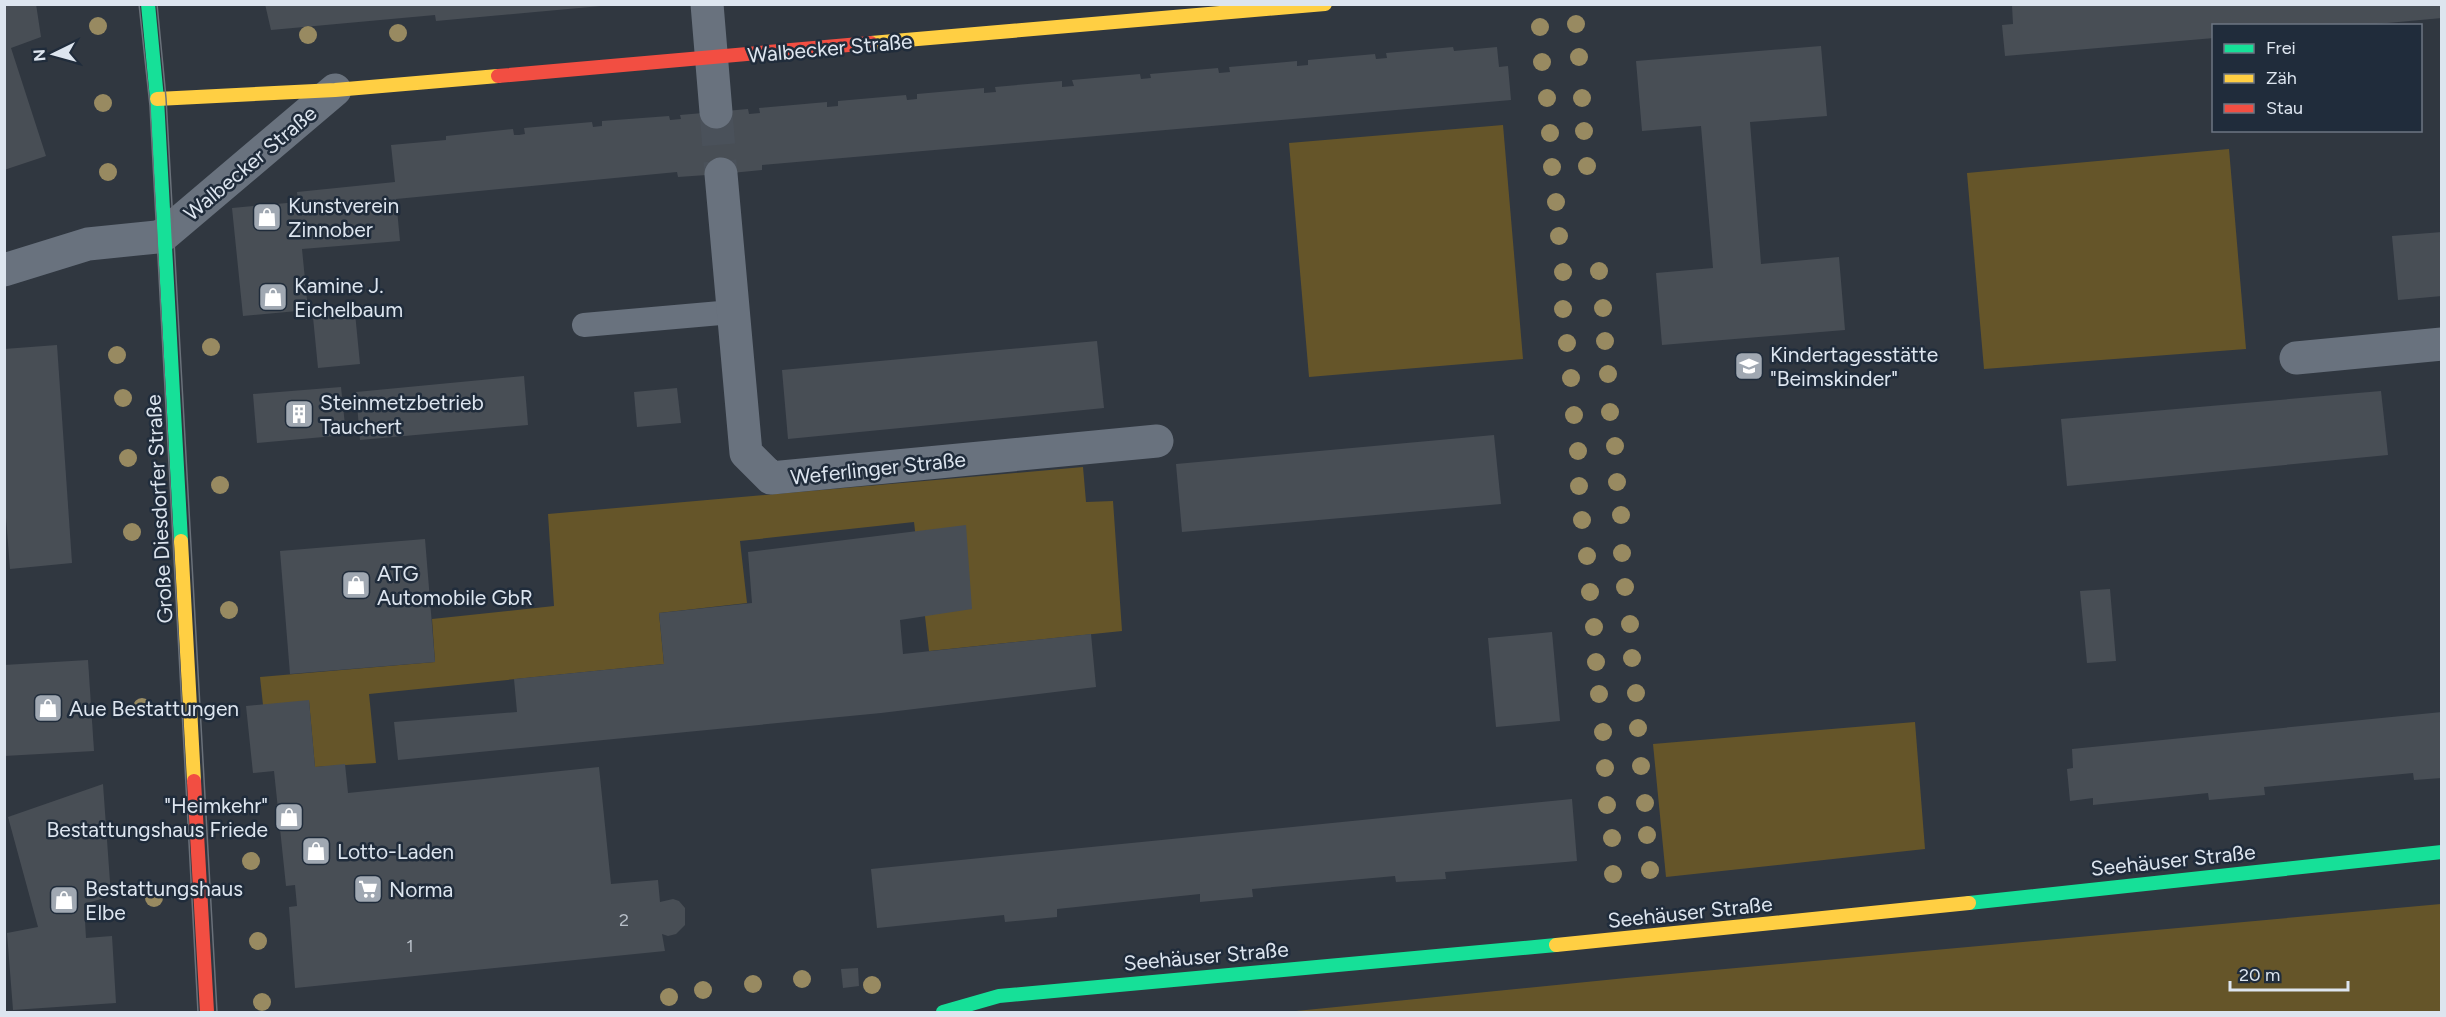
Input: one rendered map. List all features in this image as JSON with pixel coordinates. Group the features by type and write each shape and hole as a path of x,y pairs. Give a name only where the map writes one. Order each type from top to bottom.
{"street":[{"name":"Große Diesdorfer Straße","path":"148,4 157,99 165,234 207,1012"},
{"path":"707,4 716,112"},
{"name":"Walbecker Straße","path":"157,99 335,90 1325,4"},
{"name":"Walbecker Straße","path":"165,234 335,90"},
{"name":"Weferlinger Straße","path":"721,174 746,453 771,478 1157,441"},
{"path":"4,270 88,244 157,237 165,234"},
{"path":"2296,358 2442,344"},
{"name":"Seehäuser Straße","path":"943,1012 999,996 1636,939 2442,852"}],"lane":[{"path":"584,325 732,312"}],"shaded area":[{"path":"1503,125 1523,359 1309,377 1289,143"},
{"path":"2229,149 2246,349 1984,369 1967,173"},
{"path":"1083,467 1086,502 1113,501 1122,631 929,651 914,522 740,541 747,603 659,613 664,664 369,694 376,763 315,767 309,701 263,705 260,677 435,662 432,619 554,606 548,514"},
{"path":"1915,722 1925,849 1666,877 1653,744"},
{"path":"2441,904 2441,1012 1286,1012 1626,978"}],"building":[{"path":"4,4 36,4 41,37 11,48 46,156 4,170"},
{"path":"265,4 601,4 601,6 436,21 435,15 271,30"},
{"path":"2442,4 2442,18 2377,24 2212,24 2212,38 2005,56 2002,25 2013,24 2012,5"},
{"path":"1821,46 1827,116 1750,122 1761,264 1839,257 1845,330 1662,345 1656,273 1713,268 1701,126 1642,131 1636,61"},
{"path":"1453,47 1454,51 1497,47 1499,67 1508,66 1511,100 762,165 762,170 721,174 678,177 677,172 396,199 400,241 302,249 308,310 243,316 232,208 298,202 297,192 395,182 391,145 446,140 446,136 513,129 514,135 519,135 525,134 524,128 592,122 593,127 602,126 602,121 669,116 670,120 681,119 680,115 748,109 749,114 760,113 759,108 827,102 827,107 838,106 838,101 906,95 907,100 917,99 917,94 984,88 984,93 996,92 995,87 1062,81 1062,87 1074,86 1072,80 1140,74 1141,79 1151,78 1150,74 1218,68 1219,73 1230,72 1229,67 1297,61 1297,66 1308,65 1308,60 1375,54 1376,59 1387,58 1386,53"},
{"path":"2442,232 2442,296 2398,300 2392,236"},
{"path":"355,313 360,364 318,368 313,317"},
{"path":"1097,341 1104,408 788,439 782,370"},
{"path":"57,345 72,563 10,569 4,492 4,349"},
{"path":"524,376 528,425 360,440 356,392"},
{"name":"Steinmetzbetrieb Tauchert","path":"341,387 346,435 257,443 253,394"},
{"path":"677,388 681,423 637,427 634,392"},
{"path":"2381,391 2388,455 2067,486 2061,419"},
{"path":"1494,435 1501,504 1182,532 1176,464"},
{"path":"966,525 972,609 900,620 903,654 1091,634 1096,687 881,713 398,760 394,722 517,712 514,679 664,664 659,613 752,603 748,552"},
{"name":"ATG Automobile GbR","path":"425,539 435,662 290,674 280,551"},
{"path":"2110,589 2116,661 2087,663 2080,591"},
{"path":"1552,632 1560,721 1496,727 1488,638"},
{"name":"Aue Bestattungen","path":"88,660 94,751 4,756 4,665"},
{"path":"309,700 315,767 345,764 348,793 599,767 611,884 658,880 660,902 673,899 679,901 685,908 685,925 676,934 668,936 662,934 665,951 295,988 289,907 297,906 295,885 286,886 274,771 253,773 246,706"},
{"path":"2442,712 2442,778 2414,780 2413,773 2264,787 2265,795 2209,800 2208,793 2093,805 2093,798 2070,801 2067,769 2073,768 2072,749"},
{"name":"Bestattungshaus Elbe","path":"103,784 111,896 84,904 86,938 112,936 116,1003 13,1010 7,933 38,927 8,817"},
{"path":"1572,799 1577,861 1445,872 1446,879 1396,882 1395,876 1252,889 1253,897 1200,902 1200,894 1057,909 1057,917 1005,922 1004,915 877,928 871,869"},
{"path":"858,968 859,986 843,988 841,969"}],"tunnel":[{"path":"716,112 721,174"}],"tram line":[{"path":"139,4 150,106 198,1012"},
{"path":"157,4 166,98 217,1012"}],"traffic: fast":[{"path":"148,4 157,99 181,541"},
{"path":"1969,903 2442,852"},
{"path":"943,1012 999,996 1556,945"}],"traffic: slow":[{"path":"871,43 1325,4"},
{"path":"157,99 335,90 498,76"},
{"path":"181,541 194,781"},
{"path":"1556,945 1969,903"}],"traffic: jam":[{"path":"498,76 871,43"},
{"path":"194,781 207,1012"}],"place":[{"name":"Kunstverein Zinnober","path":"267,217"},
{"name":"Kamine J. Eichelbaum","path":"273,297"},
{"name":"Kindertagesstätte \"Beimskinder\"","path":"1749,366"},
{"name":"Steinmetzbetrieb Tauchert","path":"299,414"},
{"name":"ATG Automobile GbR","path":"356,585"},
{"name":"Aue Bestattungen","path":"48,708"},
{"name":"\"Heimkehr\" Bestattungshaus Friede","path":"289,817"},
{"name":"Lotto-Laden","path":"316,851"},
{"name":"Norma","path":"368,889"},
{"name":"Bestattungshaus Elbe","path":"64,900"}]}
